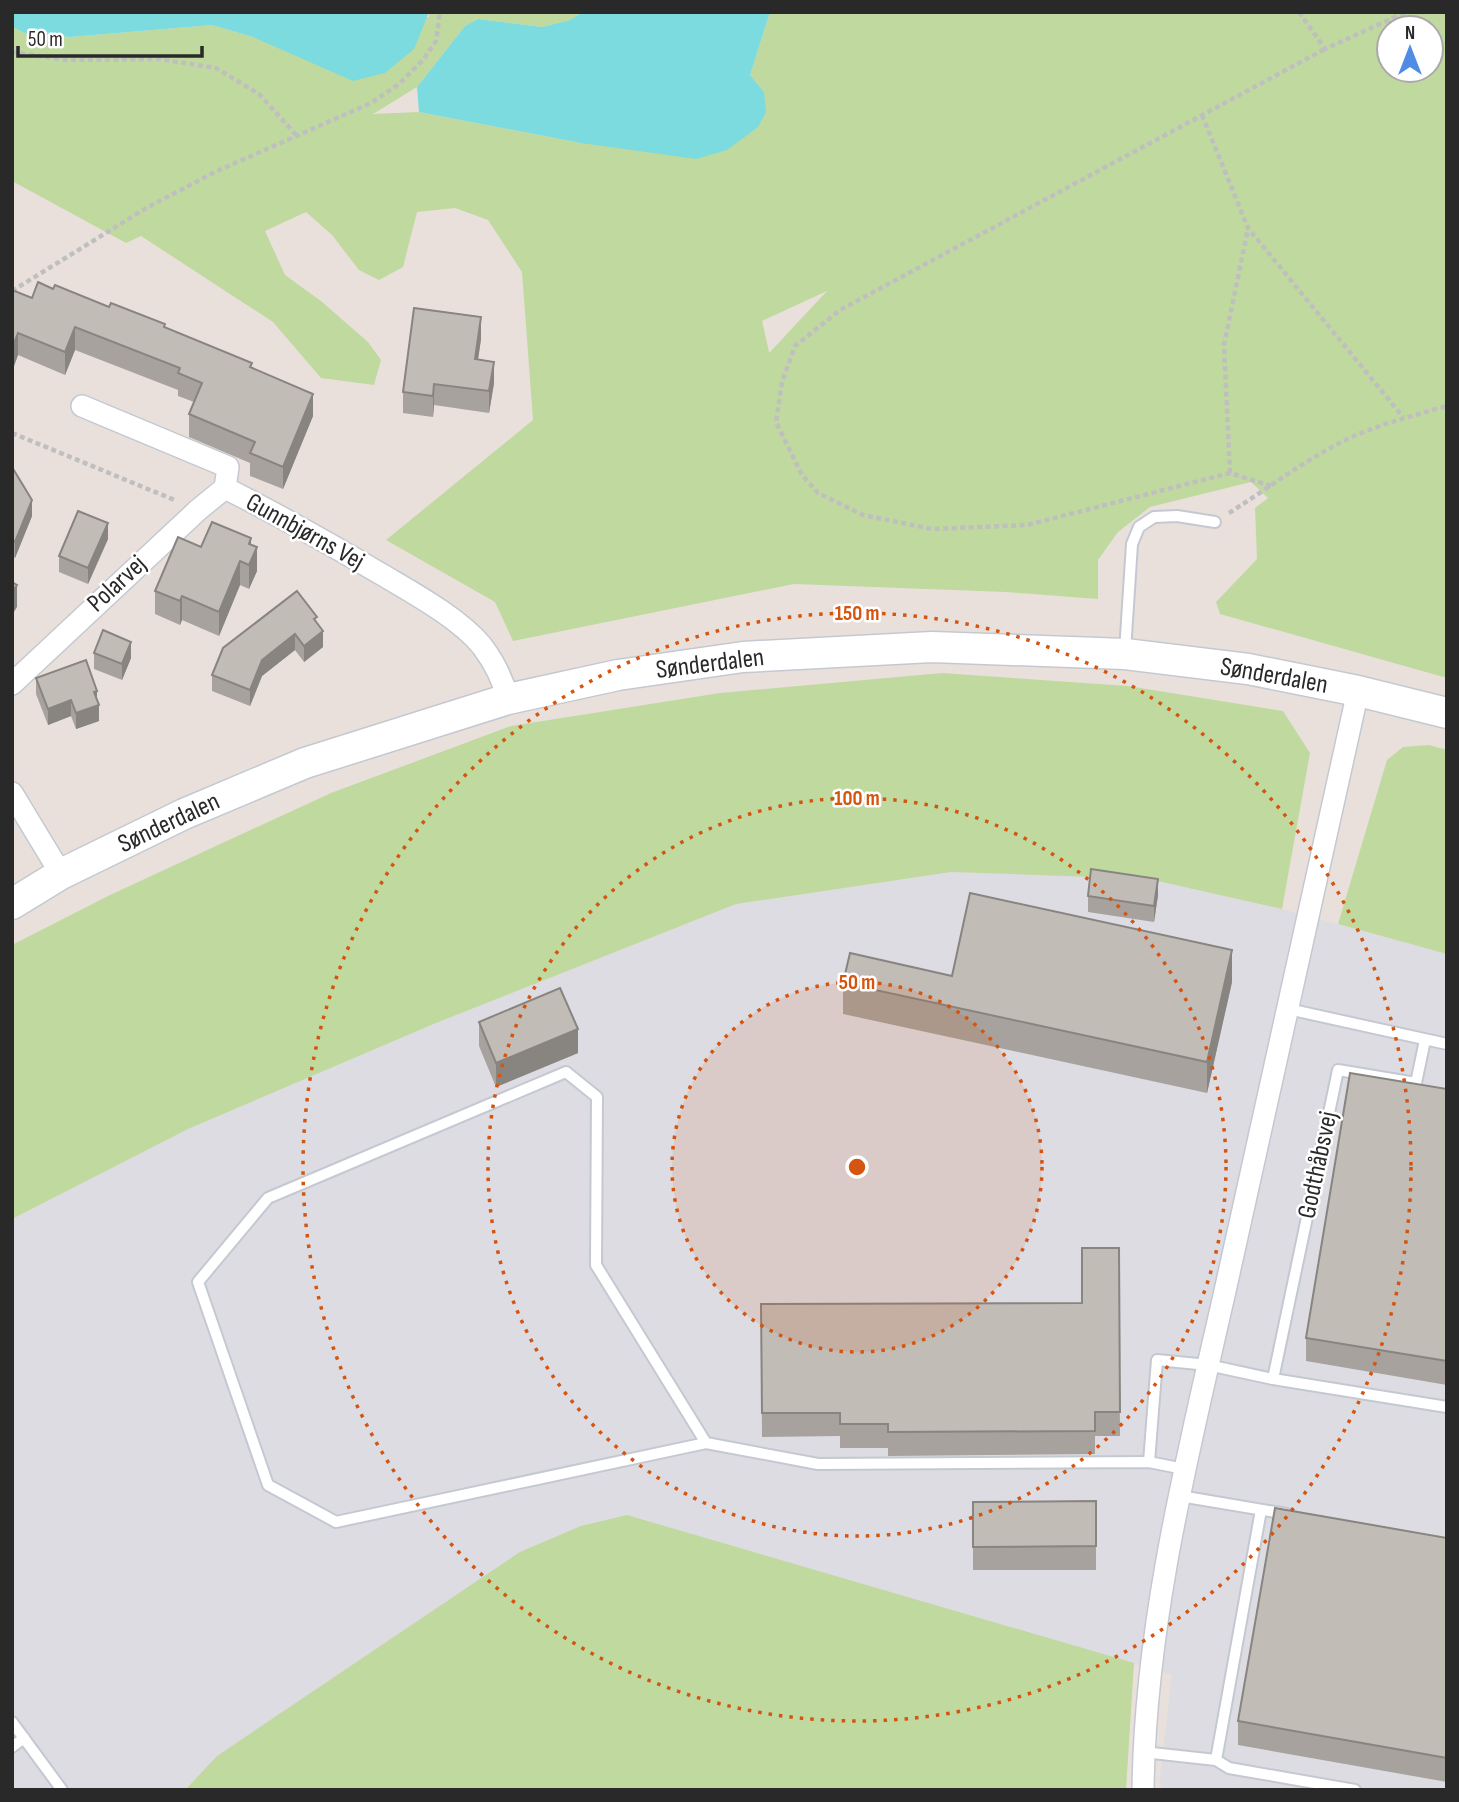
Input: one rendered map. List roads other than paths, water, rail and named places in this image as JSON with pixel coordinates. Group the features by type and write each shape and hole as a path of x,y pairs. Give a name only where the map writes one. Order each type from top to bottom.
{"street":[{"name":"Gunnbjørns Vej","path":"82,406 228,467 225,488 414,593 449,618 481,646 502,679 508,699"},
{"name":"Polarvej","path":"12,684 225,488"},
{"name":"Sønderdalen","path":"12,904 61,874 184,814 304,763 508,699 618,675 743,657 932,647 1125,654 1248,669 1358,691 1447,713"},
{"path":"1143,1790 1143,1752 1152,1658 1184,1469 1358,691"},
{"path":"12,793 61,874"}],"lane":[{"path":"1125,654 1132,544 1139,527 1154,517 1177,516 1215,522"},
{"path":"1288,1009 1447,1044"},
{"name":"Godthåbsvej","path":"1273,1379 1338,1070 1416,1083 1425,1040"},
{"path":"706,1443 596,1265 597,1097 566,1072 268,1198 198,1282 268,1485 336,1522 706,1443 817,1464 1149,1462 1184,1469"},
{"path":"1149,1462 1157,1360 1208,1365 1273,1379 1447,1407"},
{"path":"1180,1496 1300,1517"},
{"path":"1216,1760 1261,1510"},
{"path":"12,1722 62,1790"},
{"path":"12,1747 24,1738"},
{"path":"1143,1752 1216,1760 1229,1768 1355,1790"}],"water":[{"path":"12,12 429,12 414,49 385,73 353,81 253,37 212,25 70,37 25,33 12,27"},
{"path":"583,12 770,12 750,75 764,92 766,112 758,127 727,150 696,159 581,143 419,112 417,87 465,26 478,19 542,27 570,20"}]}
